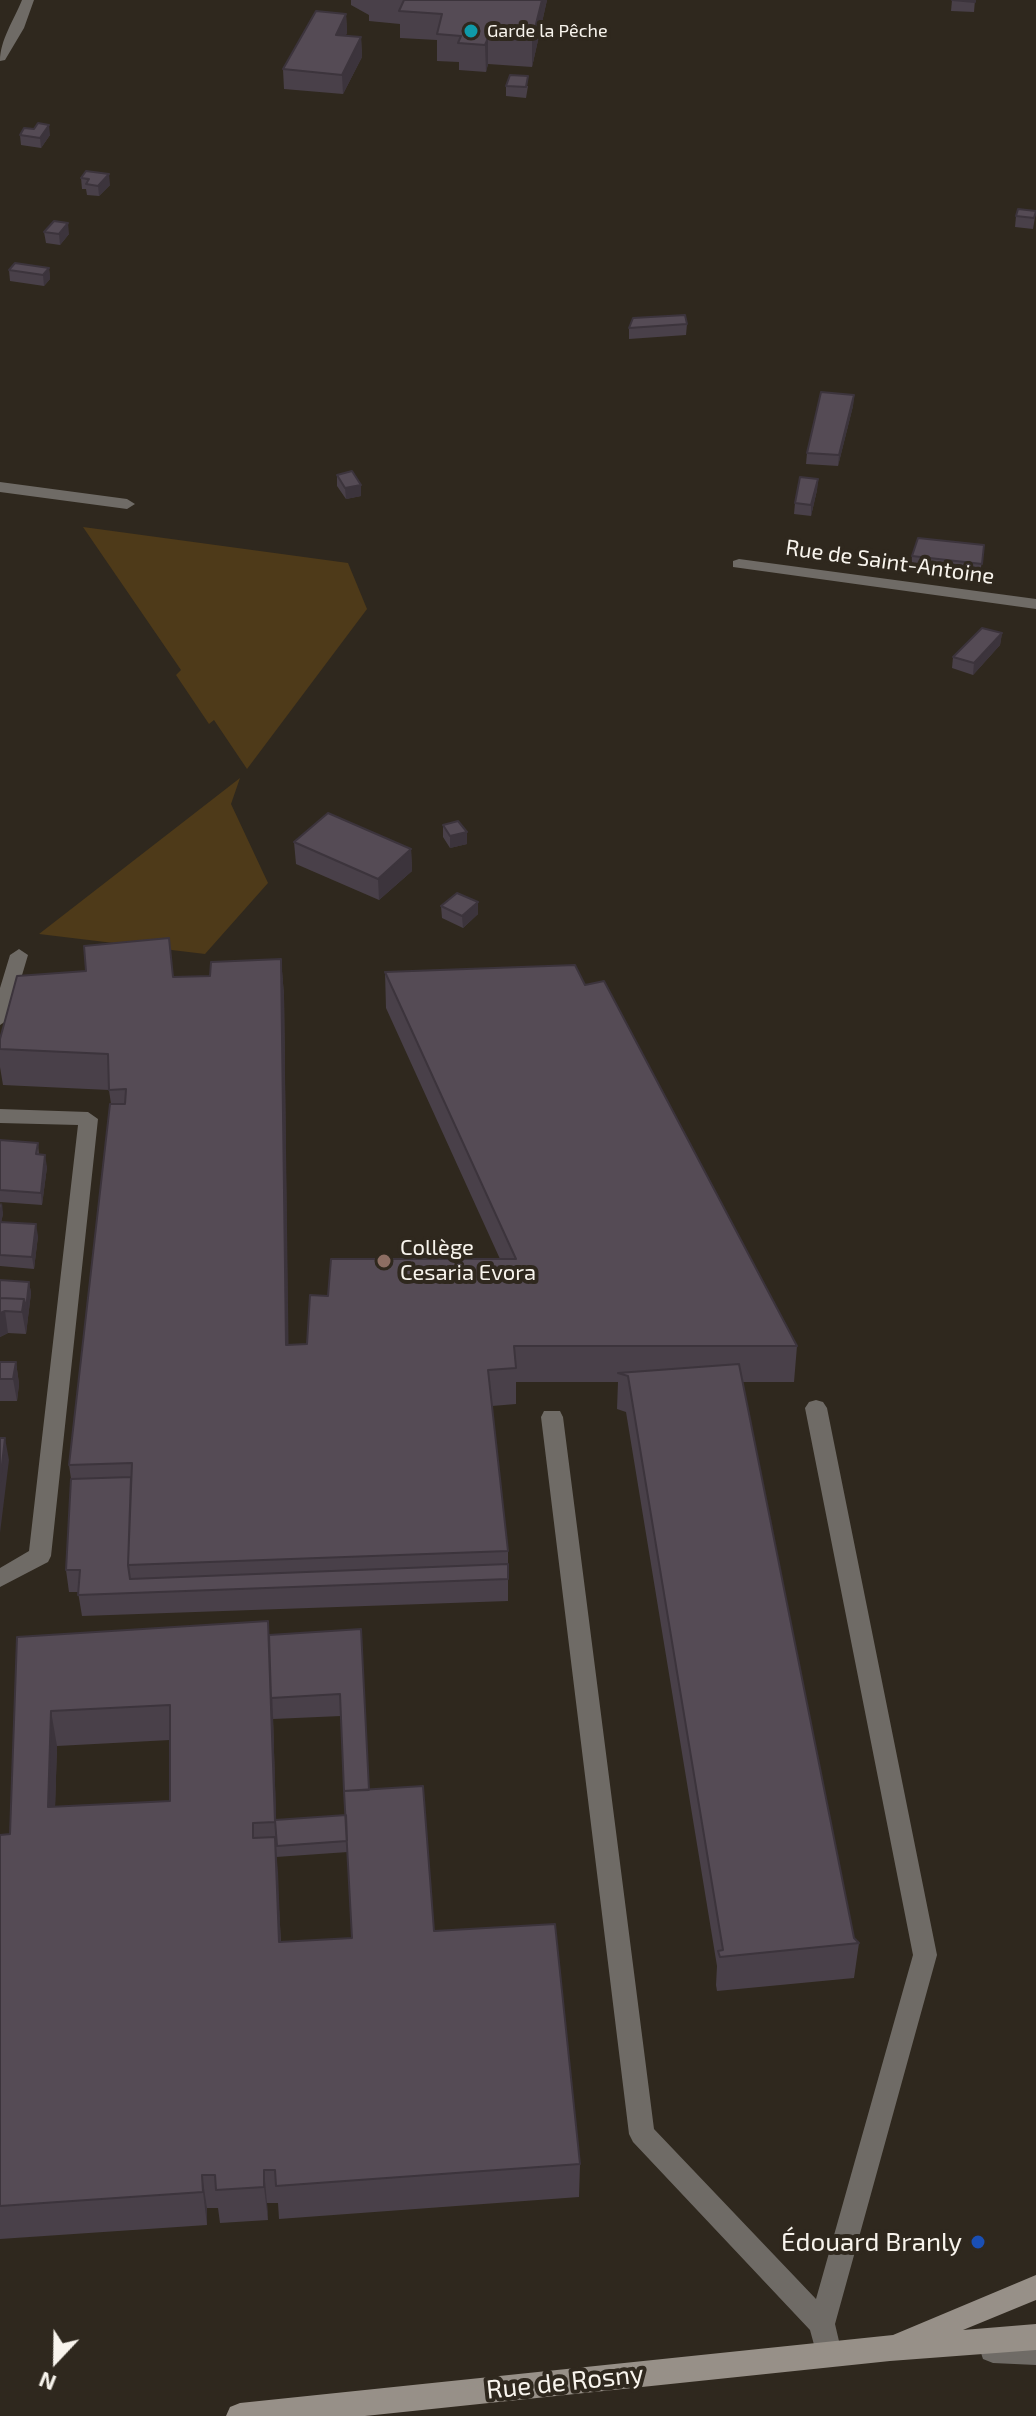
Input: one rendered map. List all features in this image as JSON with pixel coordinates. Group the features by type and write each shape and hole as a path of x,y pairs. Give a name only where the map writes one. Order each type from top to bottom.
{"main road":[{"name":"Rue de Rosny","path":"890,2348 1036,2287"},
{"name":"Rue de Rosny","path":"240,2416 434,2406 829,2354 1036,2337"}],"street":[{"path":"0,57 18,28 28,0"},
{"path":"0,487 127,504"},
{"name":"Rue de Saint-Antoine","path":"739,564 1036,604"},
{"path":"0,1019 19,955"},
{"path":"0,1116 88,1119 40,1556 0,1578"},
{"path":"816,1408 925,1955 822,2324 829,2354"},
{"path":"552,1417 642,2134 822,2324"},
{"path":"890,2348 1036,2352"}],"shaded area":[{"path":"83,527 348,563 367,609 247,769 214,720 209,724 176,675 181,670"},
{"path":"240,778 231,804 268,883 205,954 39,934"}],"building":[{"path":"404,0 542,0 532,40 488,38 485,45 458,43 461,36 437,34 442,14 399,11"},
{"path":"316,11 346,14 336,35 361,37 342,75 283,69"},
{"path":"510,75 528,76 526,87 506,86"},
{"path":"38,123 49,125 40,138 20,135 24,128 34,129"},
{"path":"86,171 109,174 98,186 86,184 89,179 81,178"},
{"path":"1018,209 1036,211 1034,218 1016,216"},
{"path":"54,221 68,223 59,234 44,232"},
{"path":"15,263 49,268 43,275 9,270"},
{"path":"685,315 687,324 629,328 633,318"},
{"path":"821,392 854,395 839,455 807,453"},
{"path":"352,471 361,485 345,488 337,475"},
{"path":"800,477 818,479 811,505 795,503"},
{"path":"918,538 984,545 982,564 912,556"},
{"path":"982,628 1002,633 974,663 953,657"},
{"path":"328,813 411,849 378,879 294,842"},
{"path":"458,821 467,832 450,836 443,825"},
{"path":"457,893 478,902 462,916 441,906"},
{"name":"Collège Cesaria Evora","path":"169,938 173,977 210,976 211,962 281,959 286,1345 307,1344 310,1295 328,1296 331,1259 516,1259 385,972 575,965 585,985 604,981 797,1346 514,1346 516,1368 488,1370 508,1551 128,1565 132,1463 69,1465 110,1104 125,1104 126,1089 109,1090 108,1054 0,1049 0,1039 17,976 86,971 84,946"},
{"path":"0,1140 38,1143 36,1154 45,1155 41,1193 0,1190"},
{"path":"0,1222 36,1224 32,1257 0,1255"},
{"path":"0,1280 29,1282 26,1309 24,1299 0,1298"},
{"path":"0,1298 24,1299 22,1312 0,1313"},
{"path":"0,1362 16,1362 13,1379 0,1379"},
{"path":"739,1364 854,1938 859,1943 720,1957 718,1951 723,1950 628,1376 618,1373"},
{"path":"0,1438 5,1438 0,1482"},
{"path":"131,1477 130,1579 508,1564 508,1579 78,1595 80,1570 66,1570 71,1479"},
{"path":"268,1621 275,1822 253,1823 253,1838 275,1837 279,1942 352,1938 344,1791 423,1786 434,1931 555,1924 580,2164 276,2186 275,2170 264,2170 264,2187 216,2190 215,2175 202,2175 203,2192 0,2206 0,1835 10,1834 17,1637","holes":["170,1705 170,1801 48,1807 51,1711"]},
{"path":"361,1629 369,1790 344,1791 340,1694 271,1698 269,1635"},
{"path":"346,1815 347,1841 277,1846 275,1820"}],"place":[{"name":"Garde la Pêche","path":"471,31"},
{"name":"Collège Cesaria Evora","path":"384,1261"},
{"name":"Édouard Branly","path":"978,2242"}]}
